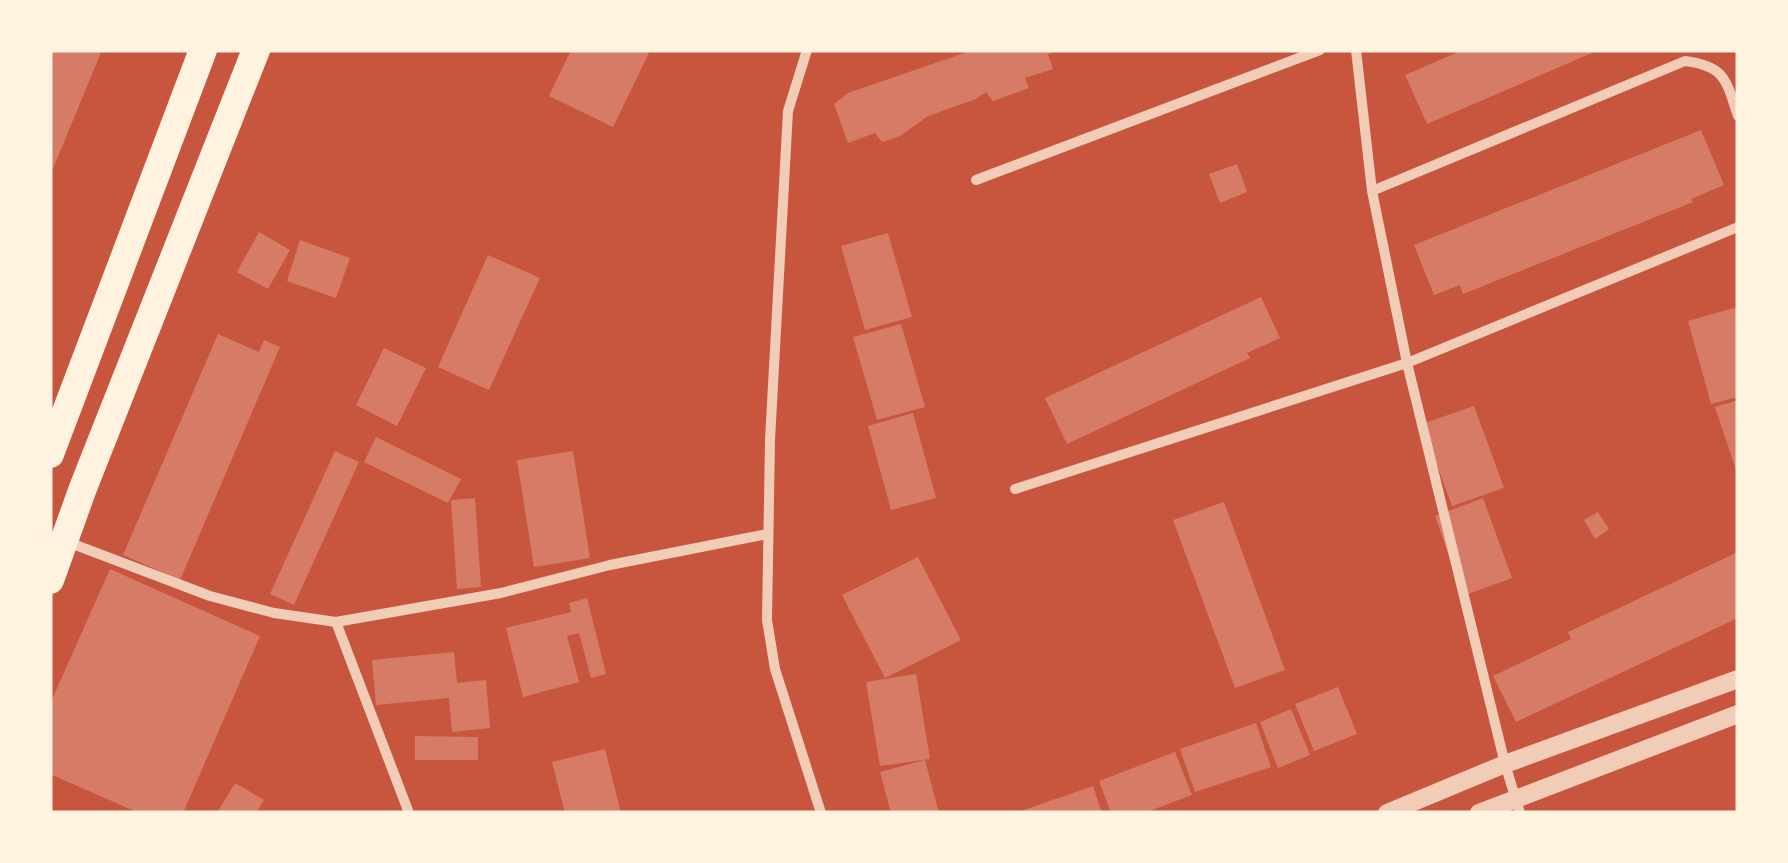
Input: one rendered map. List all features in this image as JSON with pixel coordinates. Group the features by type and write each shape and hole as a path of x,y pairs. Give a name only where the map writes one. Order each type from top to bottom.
{"highway":[{"path":"50,454 203,50"},
{"path":"50,580 256,50"}],"street":[{"path":"807,50 788,111 766,620 775,669 820,813"},
{"path":"976,180 1320,50"},
{"path":"1356,50 1372,191 1407,362 1517,806"},
{"path":"1372,191 1685,60 1706,63 1724,75 1738,116"},
{"path":"1014,490 1407,362 1738,228"},
{"path":"64,540 210,596 274,614 336,622 501,593 610,565 767,534"},
{"path":"336,622 408,813"},
{"path":"1386,813 1505,764 1738,679"},
{"path":"1479,813 1517,806 1738,714"}],"building":[{"path":"50,50 102,50 50,176"},
{"path":"571,50 649,53 613,127 549,96"},
{"path":"973,50 1058,51 1048,54 1053,69 1025,78 1029,88 993,101 986,92 928,116 900,136 882,142 875,133 848,143 834,104 848,93"},
{"path":"1463,50 1599,50 1427,124 1405,75"},
{"path":"1701,130 1724,185 1691,199 1693,202 1463,294 1460,285 1434,295 1414,245"},
{"path":"1237,164 1247,192 1220,203 1209,174"},
{"path":"259,232 290,250 268,289 237,272"},
{"path":"888,233 912,317 865,330 841,246"},
{"path":"300,240 350,258 336,298 287,281"},
{"path":"488,255 540,278 489,390 438,367"},
{"path":"1261,297 1280,338 1247,353 1250,358 1067,444 1045,398"},
{"path":"1737,307 1738,397 1711,404 1688,321"},
{"path":"901,324 925,407 877,420 853,337"},
{"path":"218,334 259,352 264,340 280,347 180,580 123,555"},
{"path":"384,348 426,368 397,426 356,405"},
{"path":"1738,400 1738,473 1737,473 1715,407"},
{"path":"1474,406 1504,488 1452,506 1422,424"},
{"path":"913,413 936,498 891,510 868,426"},
{"path":"376,437 461,479 448,503 364,462"},
{"path":"335,451 359,462 294,605 270,594"},
{"path":"573,451 590,558 534,567 517,460"},
{"path":"475,498 481,587 457,589 451,500"},
{"path":"1483,498 1512,578 1463,596 1435,516"},
{"path":"1224,502 1285,670 1235,688 1173,520"},
{"path":"1598,512 1609,529 1595,539 1584,520"},
{"path":"1738,552 1738,618 1516,722 1493,676 1571,639 1568,632"},
{"path":"918,557 961,640 885,678 842,595"},
{"path":"110,569 260,636 183,813 139,813 50,774 50,704"},
{"path":"587,598 606,674 591,678 579,633 567,636 579,682 523,697 506,628 571,612 569,603"},
{"path":"454,652 457,683 486,680 490,728 452,732 449,698 376,705 372,660"},
{"path":"916,674 930,759 880,766 866,682"},
{"path":"1338,687 1357,734 1314,751 1295,704"},
{"path":"1291,709 1310,755 1278,768 1260,722"},
{"path":"1256,723 1271,767 1195,792 1180,749"},
{"path":"415,736 478,737 478,760 415,760"},
{"path":"605,749 621,813 565,813 552,762"},
{"path":"1175,752 1192,795 1144,813 1111,813 1099,781"},
{"path":"925,760 939,813 891,813 880,772"},
{"path":"235,783 264,800 256,813 217,813"},
{"path":"1093,786 1102,813 1018,813 1018,812"}]}
